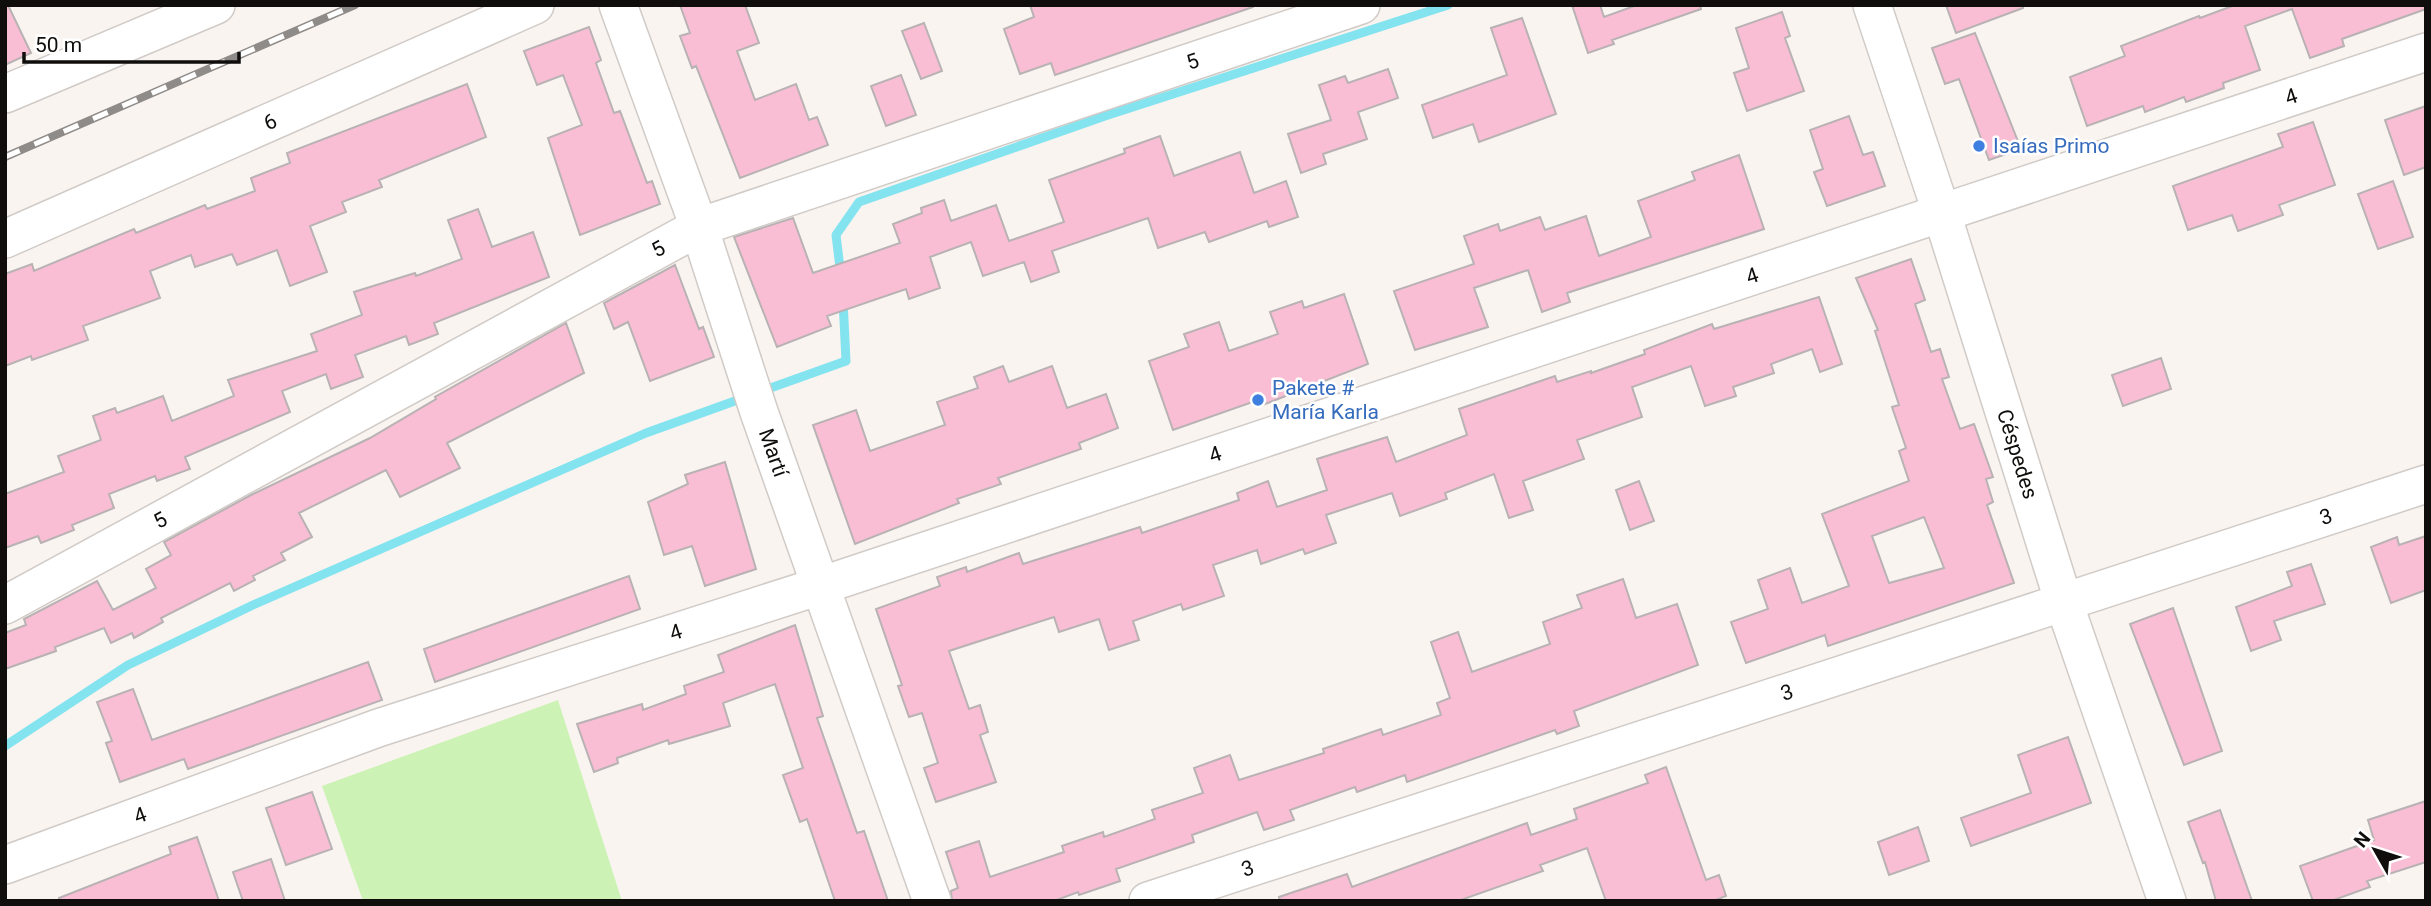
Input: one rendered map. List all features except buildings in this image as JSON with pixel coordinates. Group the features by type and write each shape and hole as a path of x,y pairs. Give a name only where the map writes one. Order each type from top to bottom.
{"street":[{"path":"5,94 165,14 216,5"},
{"name":"6","path":"5,239 535,5"},
{"name":"Martí","path":"618,5 699,227 759,412 823,585 932,901"},
{"name":"5","path":"5,605 699,227 1362,5"},
{"name":"Céspedes","path":"1872,5 1942,214 2064,603 2167,901"},
{"name":"4","path":"5,866 378,729 823,585 2426,52"},
{"name":"3","path":"1148,901 2426,485"}],"green space":[{"path":"558,700 622,901 363,901 322,786"}],"waterway":[{"path":"841,276 836,235 859,202 1105,116 1448,5"},
{"path":"762,391 846,361 843,300"},
{"path":"5,746 128,665 253,605 646,433 746,397"}],"railway":[{"path":"5,157 355,5"}],"place":[{"name":"Isaías Primo","path":"1979,146"},
{"name":"Pakete # María Karla","path":"1258,400"}]}
